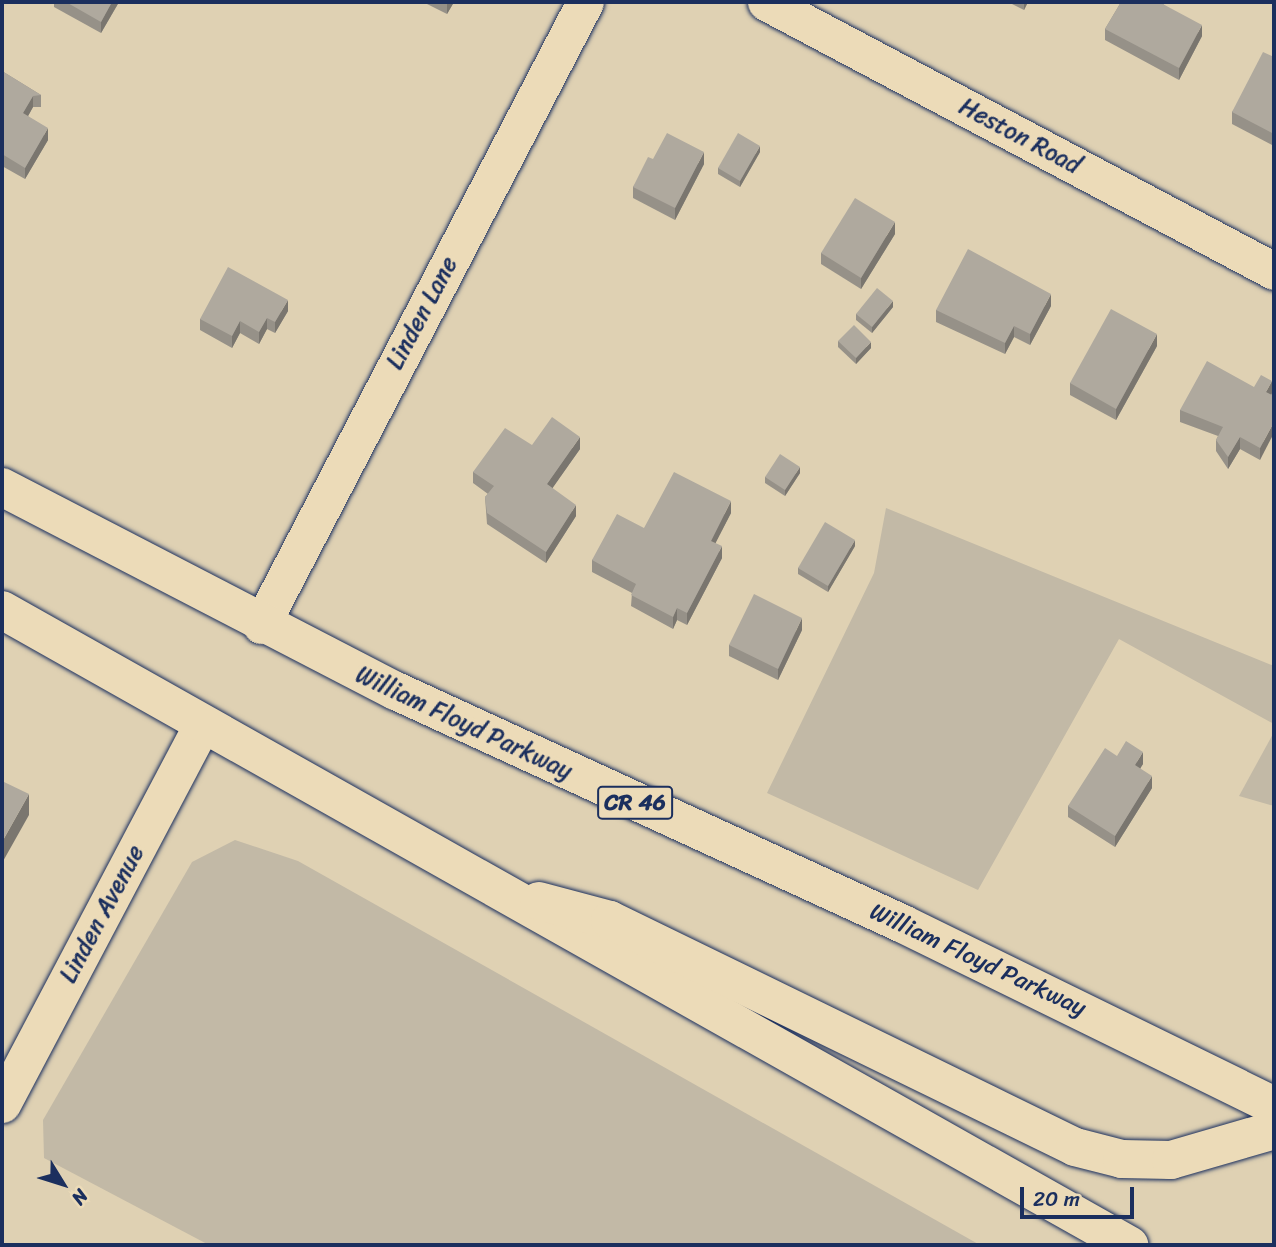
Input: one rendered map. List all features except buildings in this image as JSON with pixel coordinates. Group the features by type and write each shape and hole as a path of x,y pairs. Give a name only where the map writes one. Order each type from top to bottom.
{"highway":[{"name":"William Floyd Parkway","path":"2,487 261,625 520,751 966,953 1274,1106"},
{"path":"2,611 479,885 1129,1245"},
{"path":"479,885 610,920 1075,1147 1122,1159 1171,1160 1274,1130"}],"street":[{"name":"Linden Lane","path":"261,625 584,2"},
{"name":"Heston Road","path":"766,2 1274,271"},
{"name":"Linden Avenue","path":"2,1104 202,724"}],"shaded area":[{"path":"886,508 1274,666 1274,724 1119,639 978,890 767,793 874,573"},
{"path":"1274,732 1274,806 1239,796"},
{"path":"235,840 298,861 980,1245 209,1245 44,1158 43,1120 192,862"}]}
